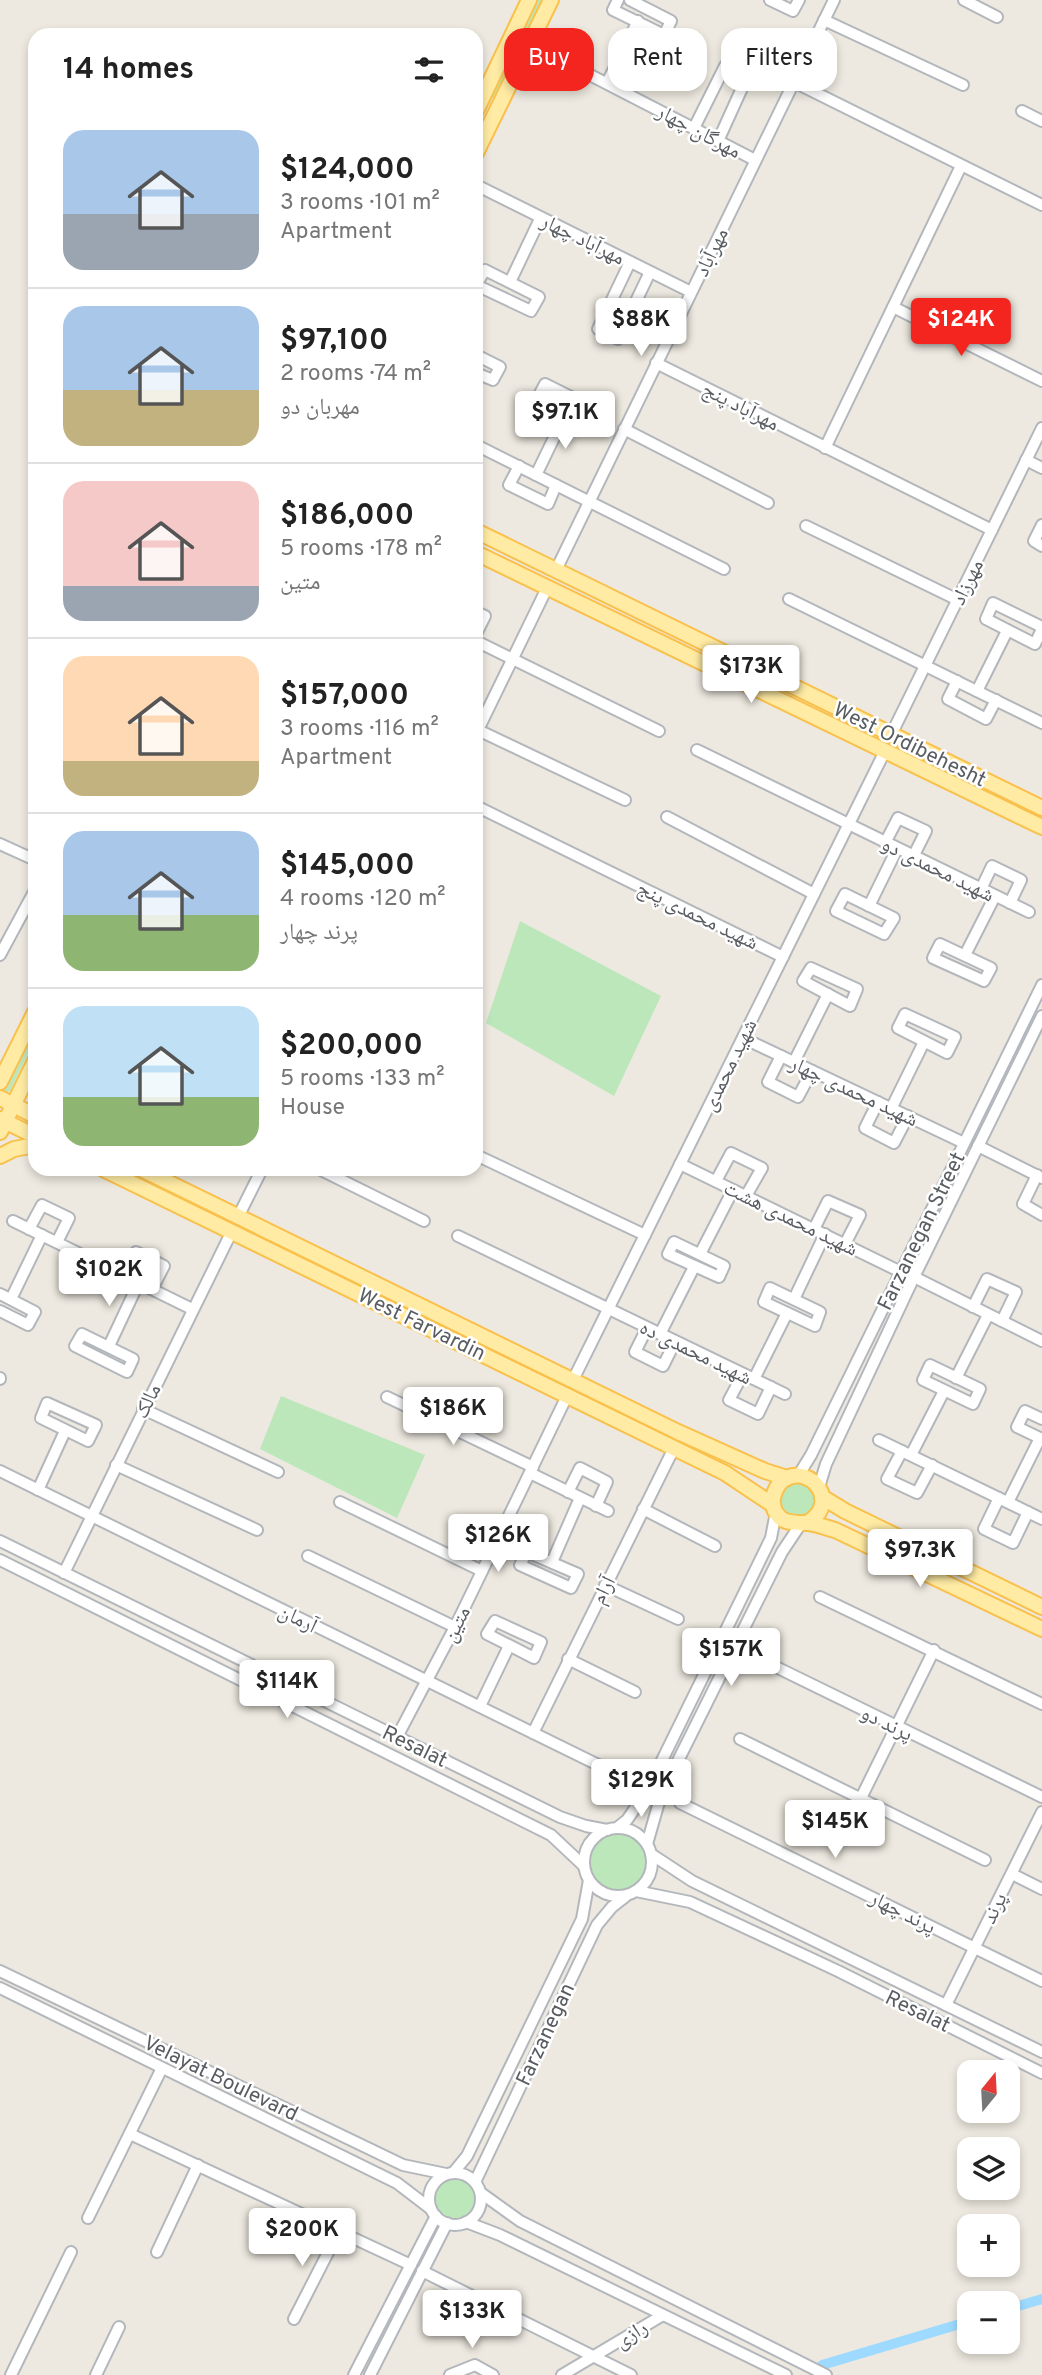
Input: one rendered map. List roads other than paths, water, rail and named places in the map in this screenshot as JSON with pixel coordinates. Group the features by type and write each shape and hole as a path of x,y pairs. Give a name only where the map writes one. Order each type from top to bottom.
{"main road":[{"path":"483,96 529,0"},
{"path":"538,28 551,0"},
{"path":"483,139 506,91"},
{"path":"483,111 494,116"},
{"name":"West Ordibehesht","path":"483,534 1042,808"},
{"name":"West Ordibehesht","path":"483,556 1042,827"},
{"path":"716,669 724,653"},
{"path":"0,1082 28,1026"},
{"path":"28,1076 2,1124 28,1133"},
{"path":"0,1098 28,1112"},
{"path":"0,1156 28,1146"},
{"name":"West Farvardin","path":"120,1176 235,1224 765,1471 792,1477"},
{"name":"West Farvardin","path":"153,1176 235,1224 567,1396 724,1473 775,1509"},
{"path":"1042,1607 857,1517 821,1492 806,1477 792,1477 776,1490 775,1509 786,1522 835,1530 1042,1629"},
{"path":"804,1524 819,1513 821,1492"}],"street":[{"path":"618,0 612,10 664,34 671,21 630,0"},
{"path":"771,0 793,11 799,0"},
{"name":"مهرآباد","path":"820,28 834,0"},
{"path":"964,0 997,17"},
{"path":"824,20 963,85"},
{"path":"607,83 638,21"},
{"path":"694,128 724,66 747,77 718,141"},
{"name":"مهرگان چهار","path":"594,76 755,160"},
{"name":"مهرآباد","path":"556,570 790,91"},
{"path":"812,91 1042,205"},
{"path":"1022,111 1042,121"},
{"path":"825,448 961,166"},
{"name":"مهرآباد چهار","path":"483,189 691,292"},
{"path":"510,282 540,219"},
{"path":"630,262 598,329 618,339 650,272"},
{"path":"483,273 485,270 539,297 531,311 483,288"},
{"path":"893,307 1042,381"},
{"path":"483,358 500,367 493,380 483,376"},
{"name":"مهرآباد پنج","path":"656,363 992,530"},
{"path":"545,384 605,414 597,429 566,414 537,399 545,384"},
{"path":"536,475 566,414"},
{"name":"مهرزاد","path":"891,735 1042,428"},
{"path":"624,429 768,503"},
{"path":"483,449 724,569"},
{"path":"1026,460 1042,468"},
{"path":"519,467 509,485 548,504 556,485"},
{"path":"1042,525 1034,541 1042,546"},
{"path":"806,526 958,600"},
{"path":"483,720 547,588"},
{"path":"789,598 1042,723"},
{"path":"993,603 1042,628 1035,644 1007,631 986,619 993,603"},
{"path":"977,691 1007,631"},
{"path":"483,644 659,730"},
{"path":"957,681 948,699 986,719 996,700"},
{"path":"483,735 625,800"},
{"name":"شهید محمدی دو","path":"696,750 1028,912"},
{"name":"شهید محمدی","path":"573,1380 884,751"},
{"name":"شهید محمدی پنج","path":"483,809 783,957"},
{"path":"667,817 814,894"},
{"path":"885,843 898,818 926,831 913,857"},
{"path":"0,844 28,857"},
{"path":"869,905 897,849"},
{"path":"981,889 992,866 1011,875 1021,880 1010,903"},
{"path":"845,894 869,905 894,918 884,934 836,911 845,894"},
{"path":"965,955 995,896"},
{"path":"0,955 28,903"},
{"path":"940,944 965,955 991,968 984,981 933,958 940,944"},
{"path":"811,968 857,989 850,1006 828,994 803,981 811,968"},
{"name":"Farzanegan Street","path":"792,1477 806,1465 1042,985"},
{"path":"794,1062 828,994"},
{"path":"905,1014 955,1037 947,1053 924,1042 898,1028 905,1014"},
{"name":"Farzanegan Street","path":"821,1492 826,1464 1042,1016"},
{"name":"شهید محمدی چهار","path":"743,1038 964,1143"},
{"path":"891,1109 924,1042"},
{"path":"782,1056 768,1082 798,1097 812,1071"},
{"path":"878,1102 865,1128 894,1143 908,1116"},
{"path":"978,1146 1040,1177 1023,1204 1042,1214"},
{"path":"716,1181 731,1153 762,1168 746,1196"},
{"path":"483,1159 645,1235"},
{"name":"شهید محمدی هشت","path":"680,1164 901,1272"},
{"name":"مالک","path":"64,1573 259,1176"},
{"path":"333,1176 424,1221"},
{"path":"700,1254 733,1189"},
{"path":"814,1229 828,1200 860,1215 845,1244"},
{"path":"29,1229 42,1205 69,1218 57,1242"},
{"path":"13,1220 192,1309"},
{"path":"794,1299 825,1234"},
{"path":"11,1299 42,1235"},
{"name":"شهید محمدی ده","path":"458,1236 785,1394"},
{"path":"674,1242 700,1254 723,1267 717,1278 668,1253 674,1242"},
{"path":"124,1275 136,1252 164,1266 152,1289"},
{"path":"660,1334 694,1267"},
{"path":"914,1277 1042,1341"},
{"path":"973,1307 988,1279 1016,1292 1002,1321"},
{"path":"109,1346 139,1282"},
{"path":"770,1288 794,1299 821,1313 815,1326 764,1300 770,1288"},
{"path":"0,1294 35,1312 28,1325 0,1311"},
{"path":"754,1379 787,1313"},
{"path":"956,1378 988,1314"},
{"path":"647,1328 635,1352 663,1366 675,1342"},
{"path":"82,1334 109,1346 133,1359 127,1372 75,1346 82,1334"},
{"path":"930,1365 956,1378 980,1389 973,1404 923,1380 930,1365"},
{"path":"743,1374 729,1401 758,1415 771,1388"},
{"path":"932,1465 917,1493 887,1479 944,1391"},
{"name":"متین","path":"397,1737 455,1627 567,1396"},
{"path":"387,1397 608,1511"},
{"path":"47,1403 96,1425 88,1441 65,1431 41,1418 47,1403"},
{"path":"143,1409 278,1472"},
{"path":"1028,1512 1013,1544 984,1530 1041,1438 1017,1427 1025,1411 1042,1419"},
{"path":"38,1490 65,1431"},
{"path":"879,1440 1042,1519"},
{"name":"آرام","path":"533,1733 674,1448"},
{"path":"116,1465 257,1530"},
{"path":"568,1492 580,1468 607,1482 596,1506"},
{"name":"آرمان","path":"0,1471 635,1783"},
{"path":"552,1562 580,1498"},
{"path":"340,1502 482,1571"},
{"path":"643,1509 715,1546"},
{"path":"775,1509 771,1538 648,1790 627,1820 590,1842 586,1851 584,1866 589,1880 595,1888 608,1895 631,1894 650,1875 649,1849 661,1796 733,1646 782,1552 804,1524"},
{"name":"Resalat","path":"0,1541 560,1817 586,1826 612,1829"},
{"path":"527,1552 552,1562 578,1574 571,1588 520,1565 527,1552"},
{"path":"308,1556 455,1627"},
{"name":"Resalat","path":"0,1560 551,1835 584,1866"},
{"path":"605,1585 678,1619"},
{"path":"820,1597 1042,1704"},
{"path":"495,1620 541,1642 534,1658 509,1646 487,1634 495,1620"},
{"path":"480,1706 509,1646"},
{"name":"پرند دو","path":"733,1646 1042,1797"},
{"path":"860,1800 934,1650"},
{"path":"568,1659 635,1692"},
{"path":"740,1739 985,1860"},
{"name":"پرند چهار","path":"680,1804 1042,1981"},
{"name":"پرند","path":"946,2005 1042,1812"},
{"path":"612,1829 629,1830 639,1835 649,1849"},
{"name":"Resalat","path":"649,1849 692,1881 1042,2052"},
{"path":"1012,1874 1042,1889"},
{"name":"Farzanegan","path":"449,2174 467,2156 582,1919 589,1880"},
{"name":"Resalat","path":"631,1894 690,1902 838,1971 1042,2073"},
{"name":"Farzanegan","path":"475,2182 597,1925 612,1907 631,1894"},
{"name":"Velayat Boulevard","path":"0,1971 402,2165 449,2174"},
{"name":"Velayat Boulevard","path":"0,1989 397,2183 434,2213"},
{"path":"88,2218 162,2067"},
{"path":"130,2134 411,2265"},
{"path":"157,2252 198,2165"},
{"path":"786,2375 499,2235 466,2222 447,2223 434,2213 429,2199 431,2188 437,2180 449,2174 465,2175 475,2182 481,2193 520,2221 826,2375"},
{"path":"466,2222 478,2210 481,2193"},
{"path":"354,2375 411,2265 434,2213"},
{"path":"370,2375 447,2223"},
{"path":"294,2319 339,2231"},
{"path":"11,2375 71,2252"},
{"path":"422,2271 631,2375"},
{"name":"رازی","path":"562,2375 663,2315"},
{"path":"96,2375 119,2327"},
{"path":"450,2375 475,2365 493,2375"}],"waterway":[{"path":"1020,2305 1042,2299"},
{"path":"822,2365 957,2325"}]}
